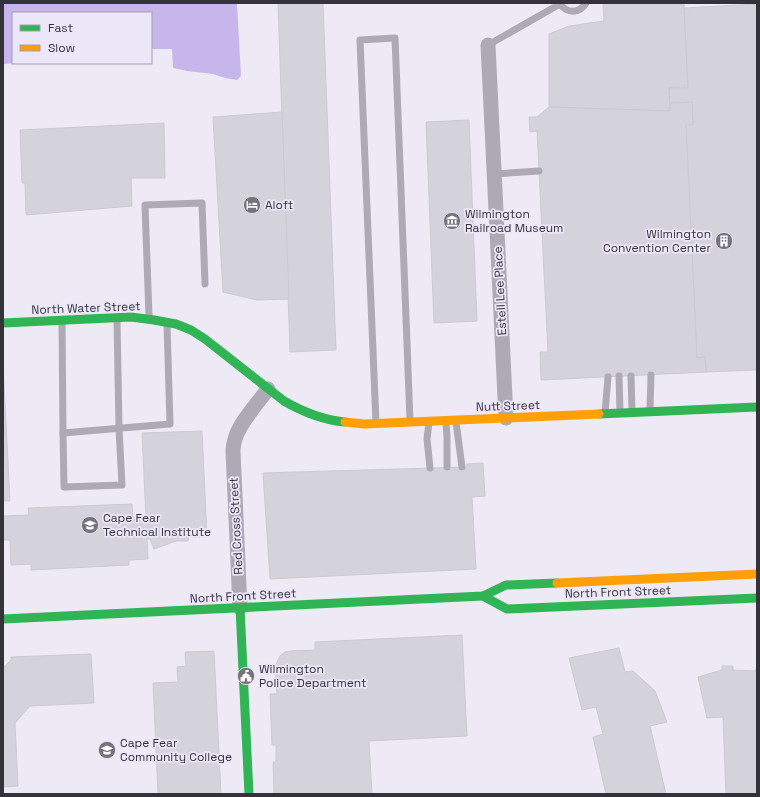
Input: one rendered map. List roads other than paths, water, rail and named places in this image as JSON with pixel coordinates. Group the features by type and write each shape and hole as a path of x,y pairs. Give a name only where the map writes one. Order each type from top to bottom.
{"main road":[{"name":"North Water Street","path":"3,323 117,317 149,318 167,322 192,330 268,389"},
{"name":"Nutt Street","path":"268,389 292,407 329,420 345,423 410,422 757,407"},
{"name":"North Front Street","path":"3,619 483,596 506,585 757,574"},
{"name":"North Front Street","path":"483,596 507,609 757,598"},
{"name":"Red Cross Street","path":"240,608 249,794"}],"street":[{"name":"Estell Lee Place","path":"488,44 506,418"},
{"name":"Red Cross Street","path":"240,608 233,451 238,430 268,389"}],"lane":[{"path":"488,44 560,4 564,9 576,12 582,9 586,3"},
{"path":"376,423 360,40 395,38 410,422"},
{"path":"494,174 539,171"},
{"path":"149,318 145,205 202,203 205,284"},
{"path":"62,320 64,487 122,485 119,428 117,317"},
{"path":"63,433 170,424 167,322"},
{"path":"650,411 651,374"},
{"path":"619,376 620,413"},
{"path":"631,376 632,412"},
{"path":"605,413 608,377"},
{"path":"446,420 446,467"},
{"path":"456,420 462,467"},
{"path":"430,421 427,439 430,468"}],"place":[{"name":"Aloft","path":"252,205"},
{"name":"Wilmington Railroad Museum","path":"452,221"},
{"name":"Wilmington Convention Center","path":"724,241"},
{"name":"Cape Fear Technical Institute","path":"90,525"},
{"name":"Wilmington Police Department","path":"246,676"},
{"name":"Cape Fear Community College","path":"107,750"}]}
